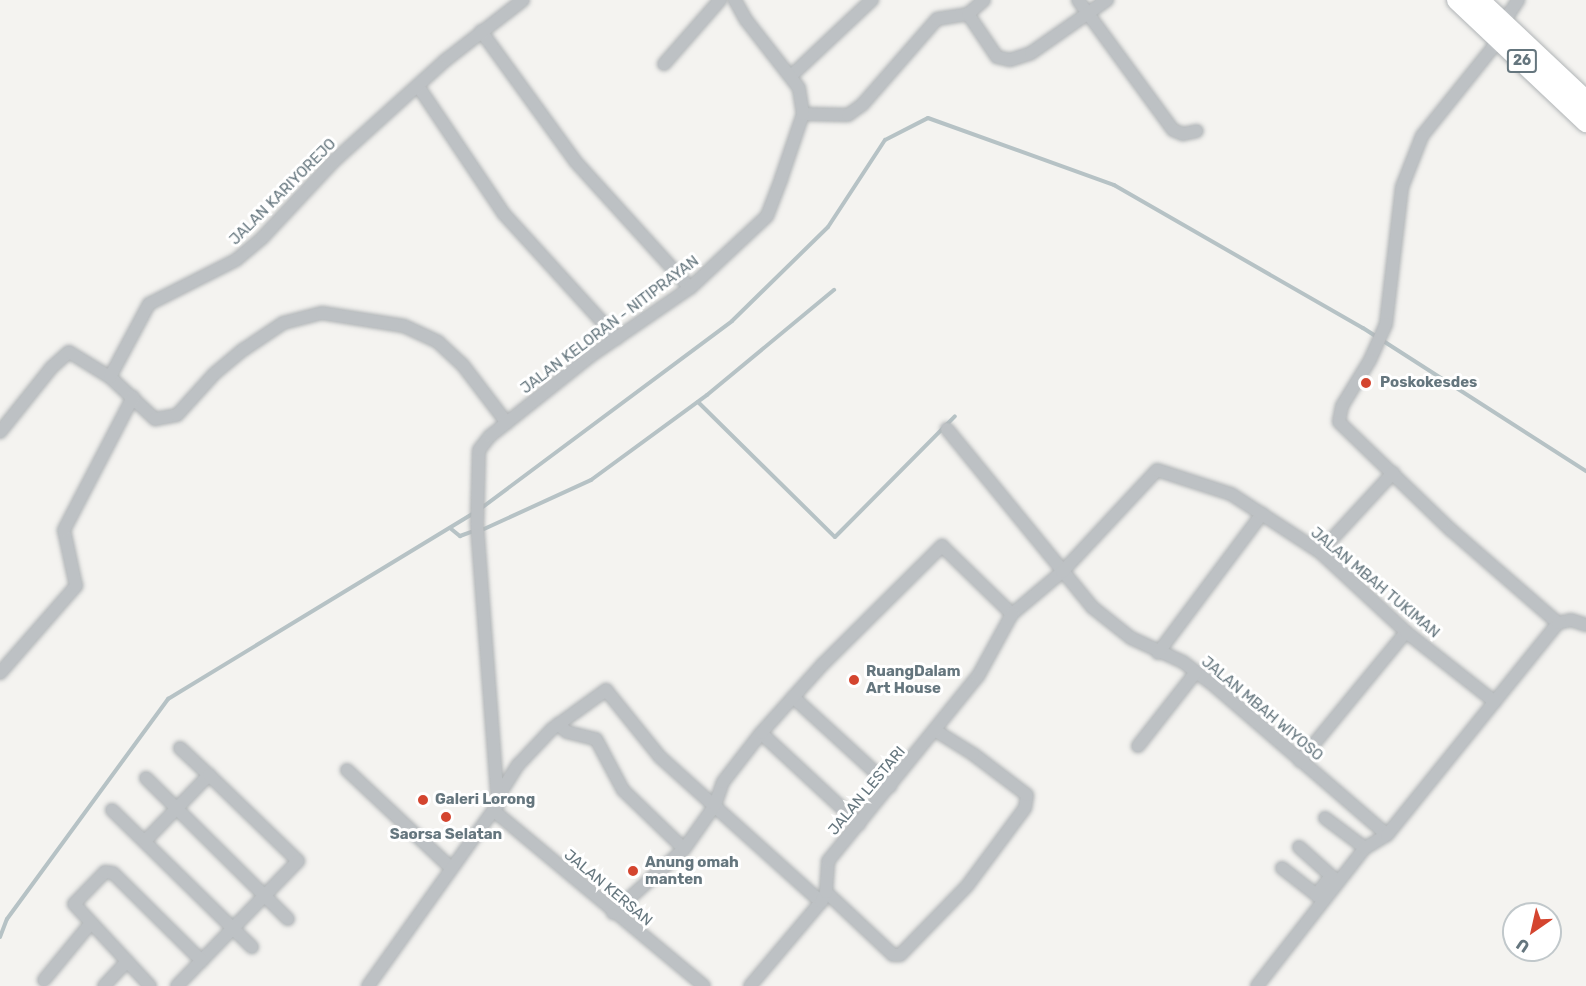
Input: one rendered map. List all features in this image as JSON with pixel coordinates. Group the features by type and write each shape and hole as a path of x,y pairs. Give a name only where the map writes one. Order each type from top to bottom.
{"highway":[{"name":"26","path":"1457,0 1586,122"},
{"name":"26","path":"1479,0 1532,44 1586,101"},
{"path":"1507,4 1532,44 1586,88"}],"street":[{"name":"JALAN KARIYOREJO","path":"110,377 149,304 236,260 263,237 333,161 481,31 523,0"},
{"path":"664,64 720,0"},
{"path":"735,0 746,20 792,75 799,88 803,114 848,115 862,105 937,19 968,15 984,0"},
{"path":"792,75 872,0"},
{"path":"1078,0 1088,10 1173,130 1183,134 1197,131"},
{"path":"968,15 997,57 1010,60 1031,53 1088,10 1107,0"},
{"path":"481,31 575,161 690,288"},
{"path":"1494,46 1422,136 1402,187 1386,324 1370,360 1342,406 1340,422 1558,623"},
{"path":"418,86 479,173 504,214 617,338"},
{"name":"JALAN KELORAN - NITIPRAYAN","path":"368,986 450,867 494,811 499,798 477,524 479,450 507,423 617,338 690,288 766,216 803,114"},
{"path":"0,432 51,368 69,352 110,377 155,419 177,415 214,374 243,350 283,323 322,313 404,326 438,342 462,364 507,423"},
{"path":"0,673 76,586 64,530 133,397"},
{"name":"JALAN MBAH WIYOSO","path":"947,429 1024,520 1062,572 1112,624 1158,653 1196,672 1387,835"},
{"name":"JALAN MBAH TUKIMAN","path":"1062,572 1144,481 1163,470 1231,494 1320,552 1406,632 1495,702"},
{"path":"1320,552 1393,473"},
{"path":"1158,653 1262,514"},
{"path":"613,913 684,849 715,805 723,782 761,733 793,697 942,546 1012,614 1062,572"},
{"name":"JALAN LESTARI","path":"823,897 828,861 936,731 982,669 1012,614"},
{"path":"1257,986 1335,879 1365,848 1387,835 1558,623 1571,620 1586,625"},
{"path":"1300,761 1406,632"},
{"path":"1138,746 1196,672"},
{"path":"499,798 499,790 518,765 558,724 606,690 660,757 893,955 900,955 967,886 1025,808 1027,795 973,753 936,731"},
{"path":"793,697 890,786"},
{"path":"558,724 567,732 596,739 623,790 684,849"},
{"path":"761,733 859,824"},
{"path":"177,986 297,863 297,858 180,748"},
{"path":"347,770 450,867"},
{"path":"146,840 209,775"},
{"path":"146,778 179,808 288,919"},
{"path":"112,810 146,840 252,947"},
{"name":"JALAN KERSAN","path":"494,811 613,913 704,986"},
{"path":"1325,818 1365,848"},
{"path":"1299,847 1335,879"},
{"path":"1282,868 1320,898"},
{"path":"150,986 74,904 75,900 105,872 113,873 202,961"},
{"path":"750,986 823,897"},
{"path":"44,980 91,923"},
{"path":"104,986 127,961"}],"waterway":[{"path":"480,509 732,321 828,227 885,140 928,118 1114,185 1363,328 1586,471"},
{"path":"484,529 591,480 707,395 834,290"},
{"path":"698,402 835,537 955,416"},
{"path":"0,937 7,919 168,699 474,513"},
{"path":"450,528 460,536 471,532"}],"place":[{"name":"Poskokesdes","path":"1366,383"},
{"name":"RuangDalam Art House","path":"854,680"},
{"name":"Galeri Lorong","path":"423,800"},
{"name":"Saorsa Selatan","path":"446,817"},
{"name":"Anung omah manten","path":"633,871"}]}
